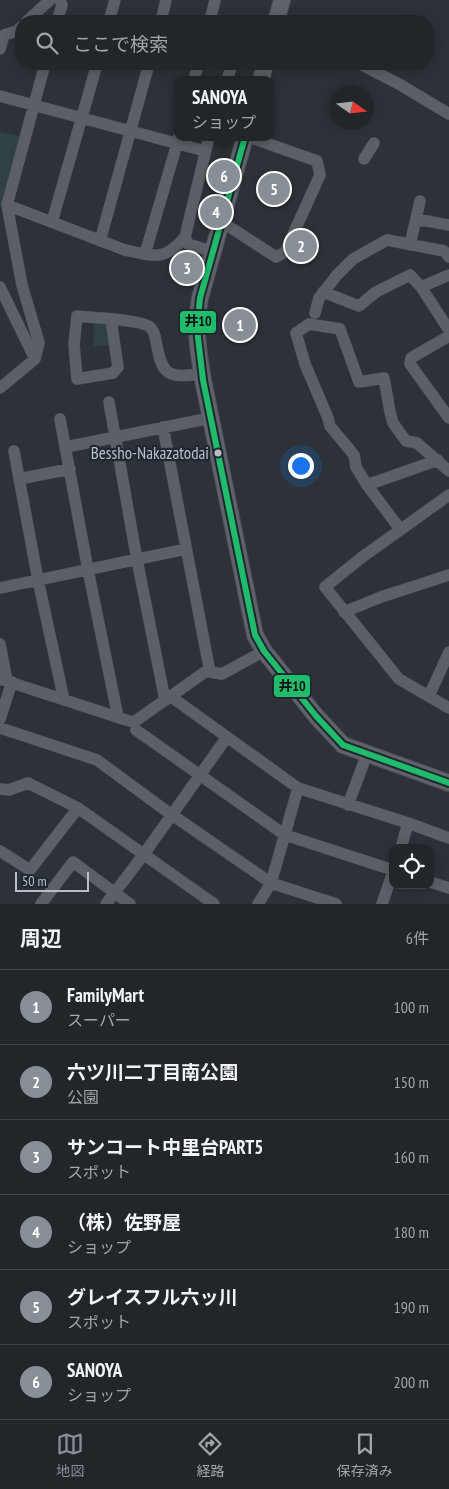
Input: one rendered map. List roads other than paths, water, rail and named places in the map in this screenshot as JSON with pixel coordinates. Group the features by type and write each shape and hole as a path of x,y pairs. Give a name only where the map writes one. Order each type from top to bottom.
{"street":[{"path":"34,15 50,0"},
{"path":"59,15 62,5 60,0"},
{"path":"111,15 115,0"},
{"path":"162,15 166,0"},
{"path":"211,15 215,0"},
{"path":"278,15 282,0"},
{"path":"0,50 4,35 15,31"},
{"path":"0,388 35,359 38,343 22,285 7,205 43,70"},
{"path":"52,222 95,70"},
{"path":"100,241 147,70"},
{"path":"372,70 449,114"},
{"path":"0,96 131,132 174,140"},
{"path":"145,254 178,141 205,151"},
{"path":"7,205 125,250 145,254 167,254 178,246 185,237 208,141"},
{"path":"246,141 200,298 196,322 202,374 253,629 264,651 339,742 449,783"},
{"path":"222,222 276,257 285,252 320,175 317,161 259,141"},
{"path":"364,160 374,143"},
{"path":"410,245 420,201"},
{"path":"416,219 449,224"},
{"path":"185,237 188,244 214,252"},
{"path":"315,313 319,298 337,275 353,259 387,240 444,251 449,257"},
{"path":"323,292 359,306 376,292 410,275 420,286 449,330"},
{"path":"420,286 449,275"},
{"path":"0,287 35,359"},
{"path":"111,320 118,367 113,373 77,379 74,344 77,316 111,320 143,324 150,327 154,333 159,360 167,372 182,376 202,374"},
{"path":"400,529 367,485 356,467 354,455 330,426 305,364 296,333 309,324 340,329 359,382 384,378 393,423 406,441 417,443 449,470"},
{"path":"449,336 411,358 410,364 449,418"},
{"path":"109,402 137,560 168,698 227,737 298,788 447,837 449,824"},
{"path":"66,447 211,418"},
{"path":"60,419 88,570 127,723"},
{"path":"163,428 210,672"},
{"path":"14,451 38,580 64,700"},
{"path":"367,485 438,460"},
{"path":"19,479 70,469"},
{"path":"449,495 400,529 325,587 399,679 449,708"},
{"path":"0,588 186,549"},
{"path":"344,612 381,597 449,576"},
{"path":"0,644 6,681 0,719"},
{"path":"127,723 134,722 204,672 222,674 264,651"},
{"path":"429,696 447,664 449,652"},
{"path":"6,681 127,723 285,835 389,870"},
{"path":"0,728 97,760 171,815 271,883 336,904"},
{"path":"106,904 227,737"},
{"path":"348,805 367,754"},
{"path":"0,789 9,790 28,783 78,808 214,904"},
{"path":"258,904 271,883 298,788"},
{"path":"0,851 30,870 78,808"},
{"path":"402,844 408,823"},
{"path":"41,904 74,862 130,904"},
{"path":"382,904 389,883"},
{"path":"434,883 449,888"}],"place":[{"name":"SANOYA","path":"224,176"},
{"name":"グレイスフル六ッ川","path":"274,189"},
{"name":"（株）佐野屋","path":"216,212"},
{"name":"六ツ川二丁目南公園","path":"301,246"},
{"name":"サンコート中里台PART5","path":"187,268"},
{"name":"FamilyMart","path":"240,325"},
{"name":"Bessho-Nakazatodai","path":"218,453"}]}
